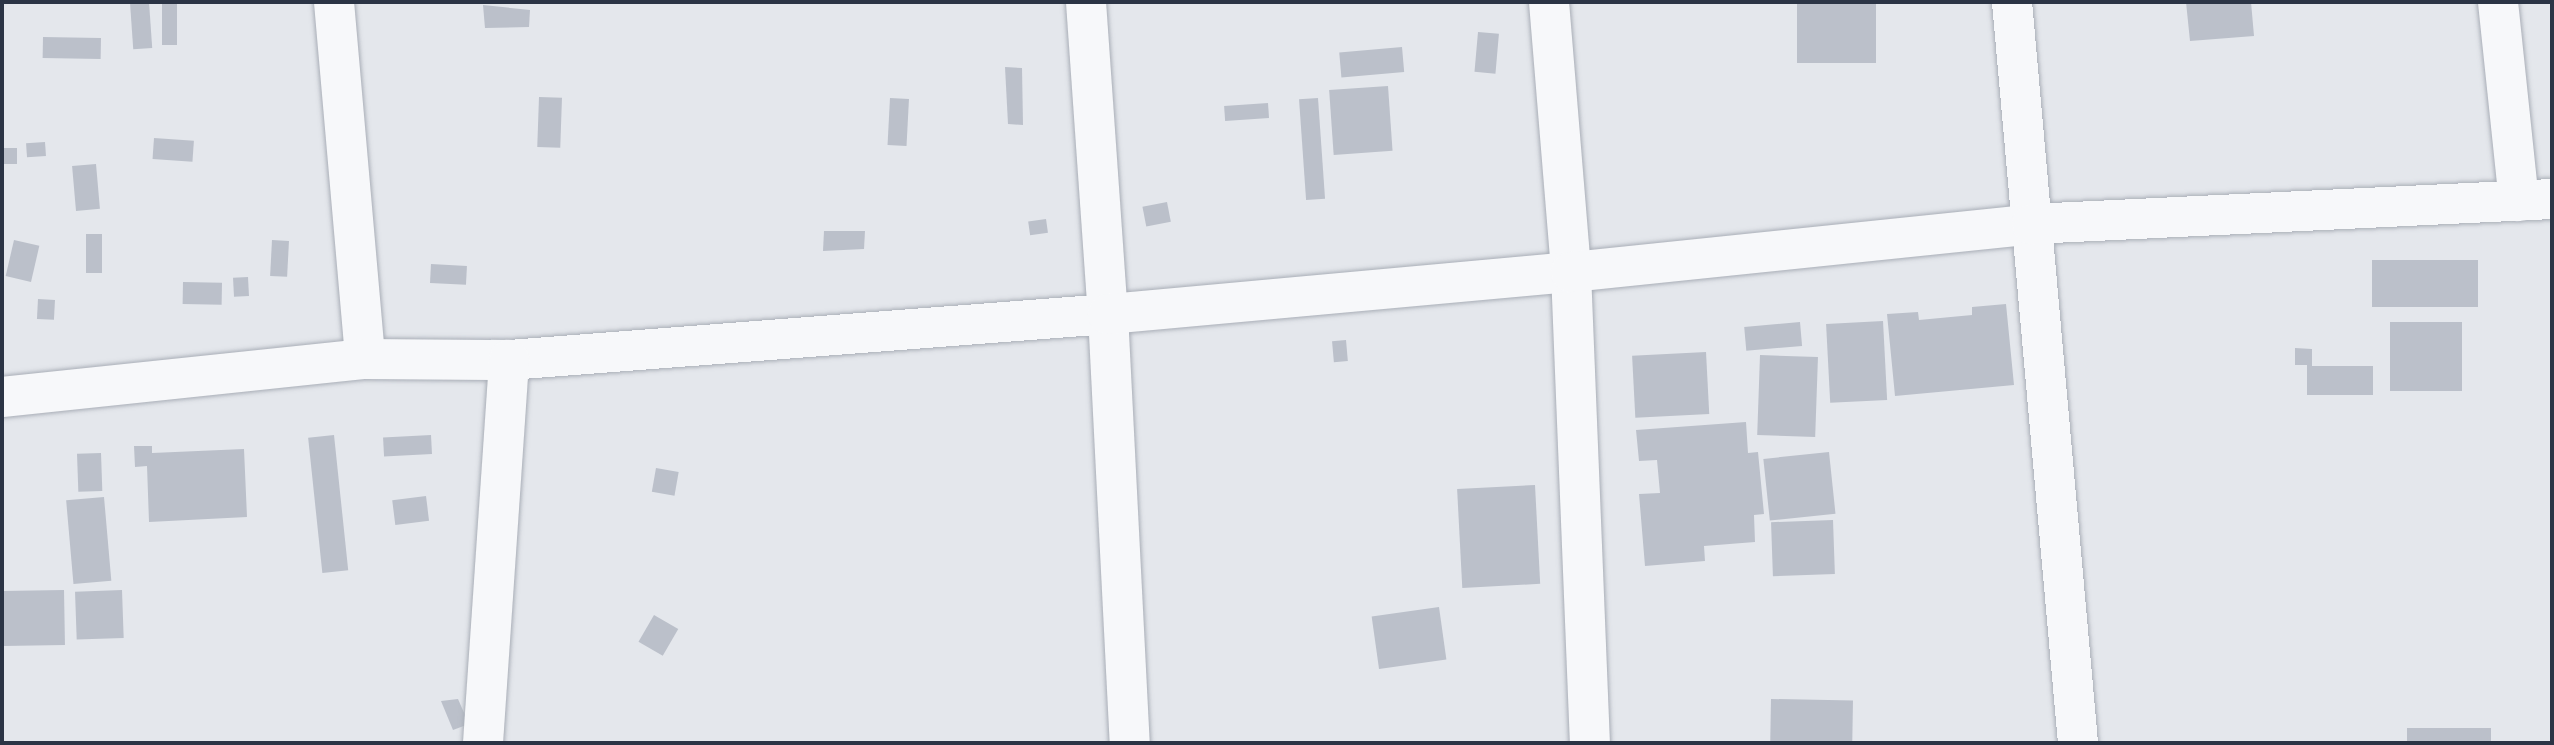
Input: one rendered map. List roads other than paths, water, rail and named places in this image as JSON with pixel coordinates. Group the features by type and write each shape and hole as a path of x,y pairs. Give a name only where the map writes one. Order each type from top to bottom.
{"street":[{"path":"334,2 365,359"},
{"path":"1086,2 1108,314 1130,743"},
{"path":"1549,2 1571,272 1590,743"},
{"path":"2012,2 2078,743"},
{"path":"2,397 365,359 509,360 1108,314 1571,272 2032,224 2535,200 2498,2"},
{"path":"483,743 509,360"}]}
